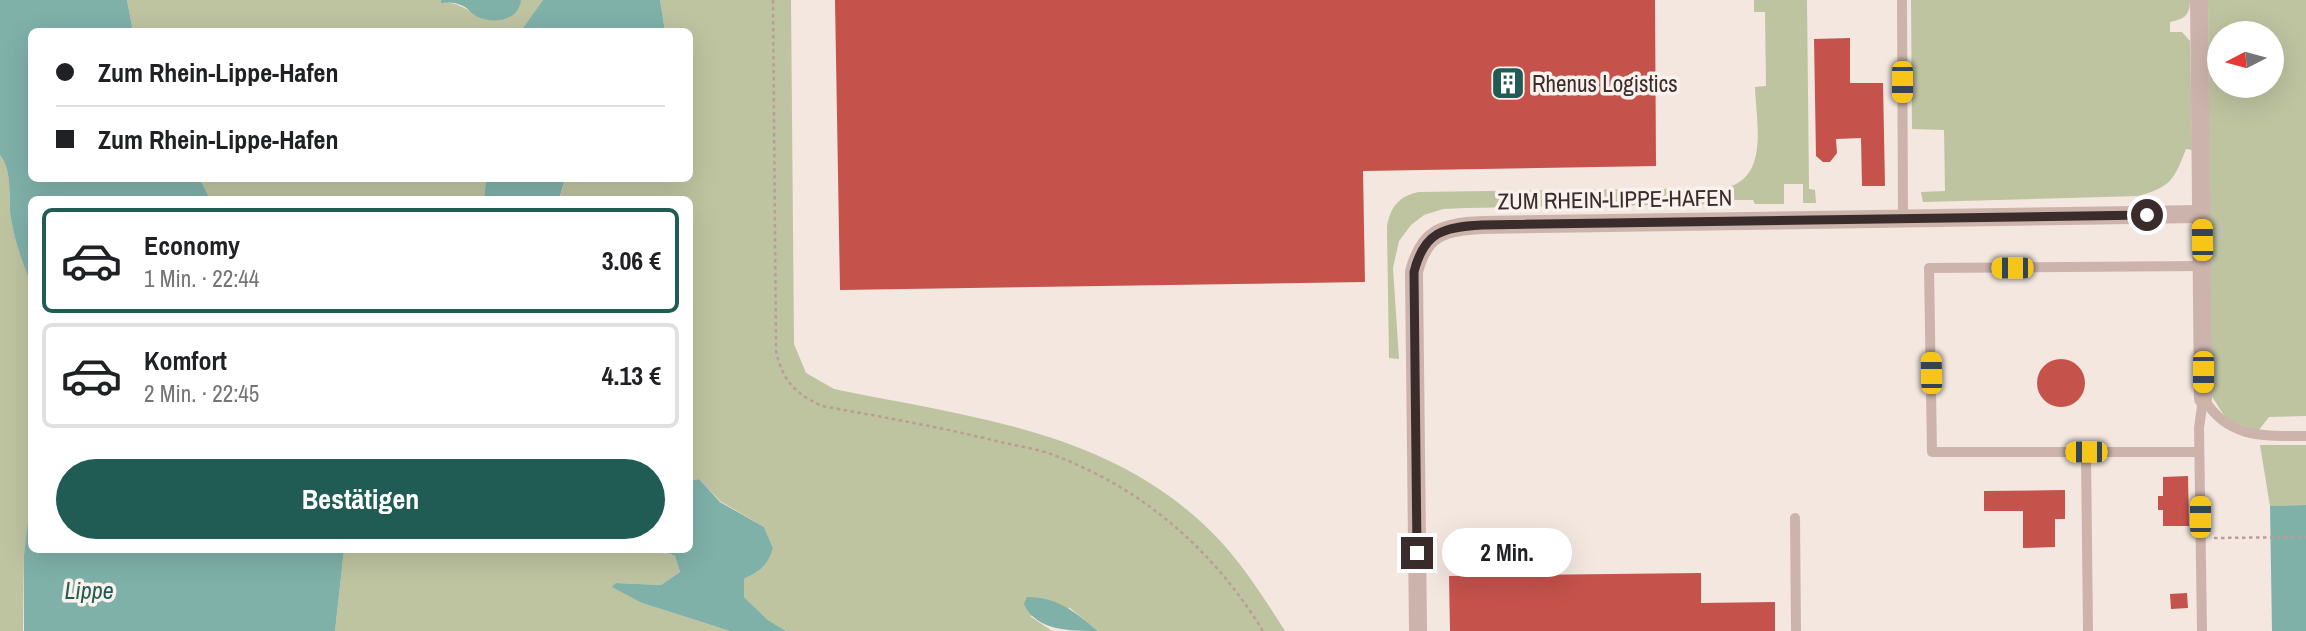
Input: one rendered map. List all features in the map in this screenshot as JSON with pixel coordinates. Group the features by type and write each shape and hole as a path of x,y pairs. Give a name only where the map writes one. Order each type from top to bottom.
{"street":[{"path":"2199,0 2203,398"},
{"name":"ZUM RHEIN-LIPPE-HAFEN","path":"1418,631 1414,283 1419,254 1428,239 1459,226 1482,225 2202,214"}],"lane":[{"path":"1902,0 1903,219"},
{"path":"2200,452 1932,452 1929,268 2202,266"},
{"path":"2203,398 2214,416 2255,436 2306,436"},
{"path":"2202,631 2200,452 2203,398"},
{"path":"2086,452 2088,631"},
{"path":"1795,518 1796,631"}],"path":[{"path":"773,0 776,351 781,373 806,399 822,406 952,430 1055,455 1097,475 1141,499 1192,539 1224,573 1263,631"},
{"path":"2200,538 2306,537"}],"green space":[{"path":"127,0 441,0 483,17 498,20 521,0 543,0 524,28 132,28"},
{"path":"660,0 791,0 794,344 806,373 834,389 991,421 1042,435 1092,453 1138,476 1182,506 1223,544 1248,575 1285,631 1098,631 1070,608 1030,616 1052,631 786,631 768,620 744,597 744,579 763,567 773,548 764,527 720,501 699,479 693,480 693,196 560,196 564,182 693,182 693,28 665,28"},
{"path":"1754,0 1807,0 1809,189 1815,190 1816,203 1803,203 1803,184 1784,184 1784,204 1727,200 1725,204 1443,209 1424,215 1411,225 1399,241 1393,268 1399,359 1389,358 1387,227 1393,208 1406,196 1419,192 1724,188 1739,183 1754,161 1757,147 1755,87 1766,86 1765,12 1754,12"},
{"path":"1911,0 2190,0 2185,16 2170,22 2170,32 2182,32 2190,41 2192,150 2186,149 2170,181 2158,189 2138,196 1923,202 1921,192 1945,191 1944,130 1912,129"},
{"path":"2208,0 2306,0 2306,416 2269,417 2258,431 2227,420 2211,395 2209,98 2284,98 2284,21 2208,21"},
{"path":"0,155 7,169 15,236 28,274 28,526 24,555 23,631 0,631"},
{"path":"202,182 486,182 484,196 208,196"},
{"path":"2260,445 2306,445 2306,505 2270,506"},
{"path":"344,553 661,553 675,556 680,572 661,585 616,583 642,603 730,631 335,631"}],"water":[{"path":"0,0 127,0 132,28 28,28 28,182 202,182 208,196 28,196 28,275 11,219 7,169 0,155"},
{"path":"441,0 521,0 516,13 510,17 490,20 476,16 460,5 441,3"},
{"path":"543,0 660,0 665,28 523,28"},
{"path":"486,182 564,182 560,196 484,196"},
{"path":"699,479 720,502 764,527 773,548 763,567 744,579 744,597 768,620 786,631 730,631 642,603 612,587 616,583 661,585 680,572 675,556 662,553 693,553 693,480"},
{"path":"2306,505 2306,631 2272,631 2270,506"},
{"name":"Lippe","path":"28,521 28,553 344,553 335,631 24,631 24,555"},
{"path":"1027,597 1057,603 1074,612 1098,631 1065,630 1045,624 1029,613 1024,604"}],"building":[{"path":"835,0 1655,0 1656,166 1363,171 1365,282 840,290"},
{"path":"1850,38 1850,83 1883,83 1885,186 1862,186 1861,138 1836,139 1837,153 1830,162 1823,162 1816,156 1814,39"},
{"path":"2061,359 2078,366 2085,383 2078,400 2061,407 2044,400 2037,383 2044,366"},
{"path":"2188,476 2189,526 2163,526 2163,510 2158,510 2158,496 2163,496 2163,477"},
{"path":"2065,490 2065,519 2055,519 2055,547 2023,548 2023,511 1984,511 1984,491"},
{"path":"1701,573 1701,603 1775,602 1775,631 1450,631 1449,576"},
{"path":"2187,593 2188,608 2171,609 2170,594"}],"place":[{"name":"Rhenus Logistics","path":"1508,83"}],"route":[{"path":"1417,553 1414,272 1419,254 1428,239 1442,231 1459,226 1482,225 2147,215"}]}
